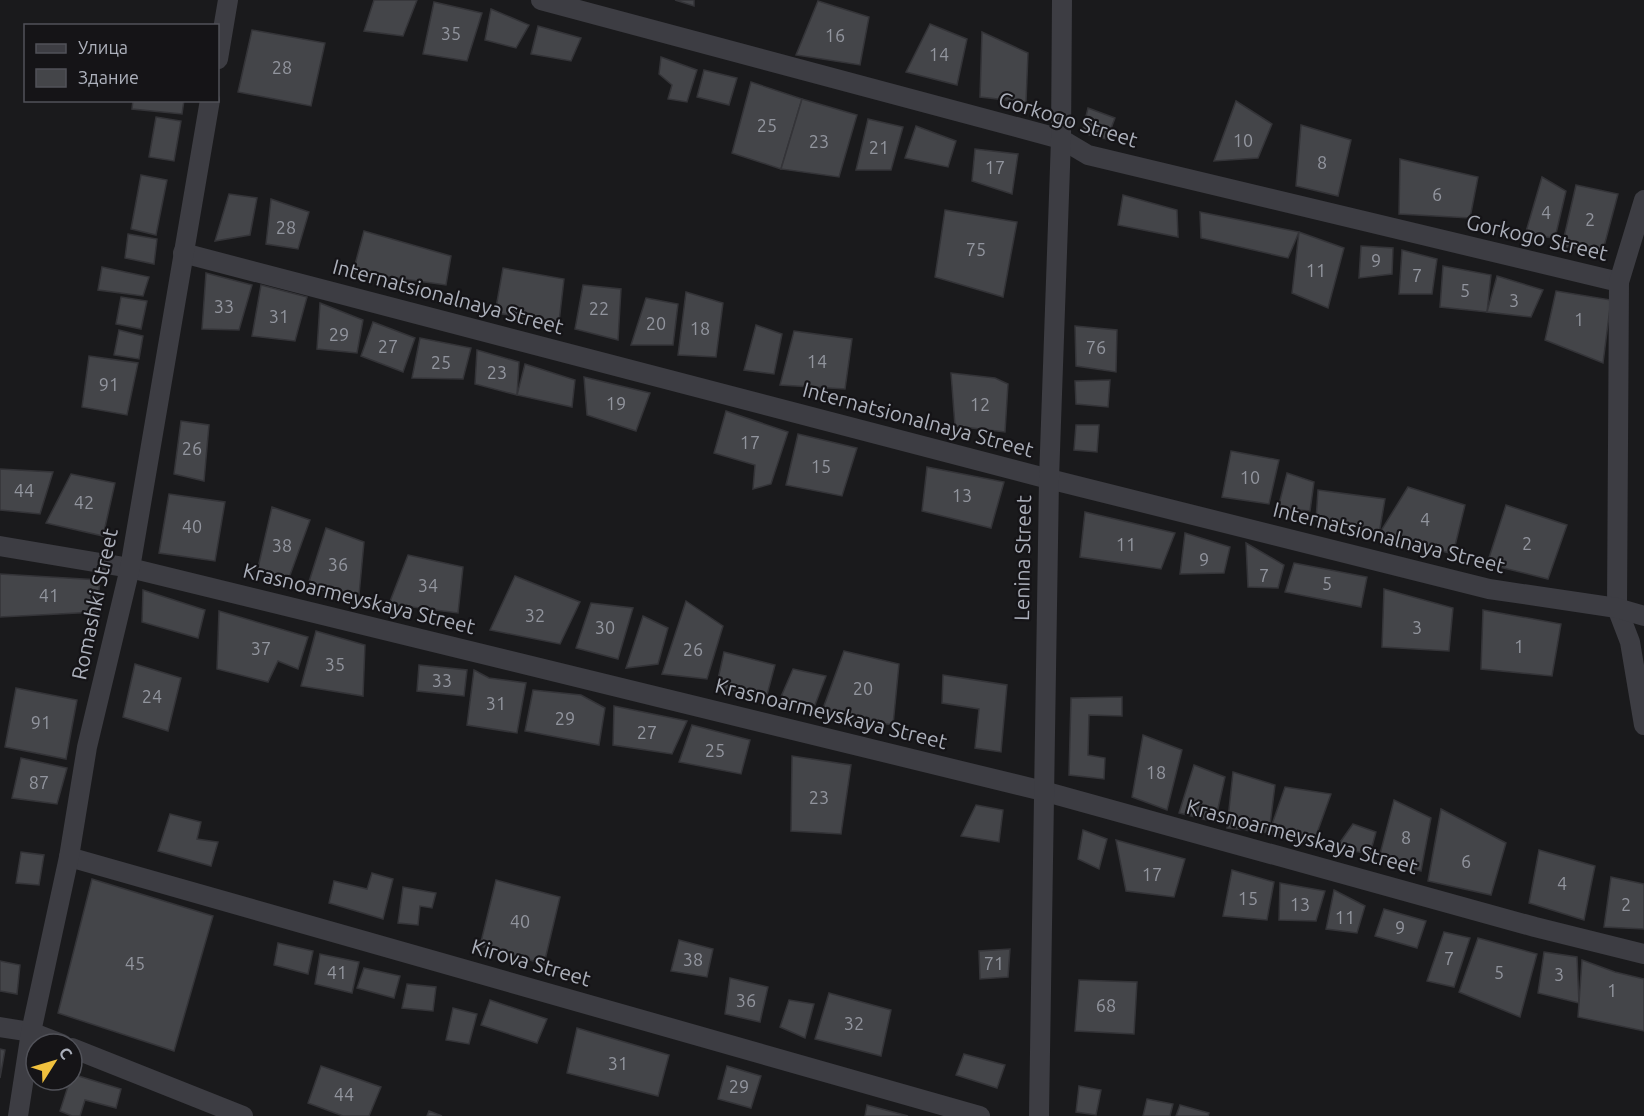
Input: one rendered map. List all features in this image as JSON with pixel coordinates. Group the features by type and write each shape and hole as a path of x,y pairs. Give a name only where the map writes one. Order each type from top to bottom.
{"street":[{"path":"219,53 228,0"},
{"name":"Gorkogo Street","path":"541,0 1061,139 1088,155 1619,282"},
{"name":"Lenina Street","path":"1039,1116 1049,479 1061,139 1062,0"},
{"name":"Romashki Street","path":"31,1032 69,857 87,747 130,568 210,102"},
{"path":"1644,200 1619,282 1617,608 1630,642 1644,725"},
{"name":"Internatsionalnaya Street","path":"183,253 1049,479 1489,589 1617,608 1644,616"},
{"name":"Krasnoarmeyskaya Street","path":"0,546 130,568 1044,790 1535,927 1644,954"},
{"name":"Kirova Street","path":"69,857 980,1116"},
{"path":"0,1027 31,1032"},
{"path":"84,1053 243,1116"},
{"name":"Romashki Street","path":"18,1116 24,1077"}],"building":[{"path":"374,0 417,0 403,36 364,31"},
{"path":"675,0 694,0 694,6"},
{"path":"818,1 869,17 860,65 796,55"},
{"path":"434,2 482,13 467,61 423,54"},
{"path":"491,9 529,25 516,48 485,40"},
{"path":"930,24 967,39 957,85 906,72"},
{"path":"538,26 581,38 571,61 531,54"},
{"path":"252,30 325,43 311,106 238,92"},
{"path":"982,32 1028,53 1026,102 980,97"},
{"path":"661,57 697,70 687,102 668,99 672,85 659,74"},
{"path":"704,70 737,78 729,105 697,97"},
{"path":"751,82 802,99 781,169 732,153"},
{"path":"802,99 857,115 839,177 781,169"},
{"path":"1236,101 1272,124 1258,158 1214,161"},
{"path":"133,102 184,102 182,114 132,109"},
{"path":"1088,108 1115,118 1107,139 1082,133"},
{"path":"156,117 181,121 174,161 149,157"},
{"path":"868,119 903,127 891,170 856,170"},
{"path":"1301,125 1351,140 1338,196 1296,186"},
{"path":"916,126 956,141 948,167 905,158"},
{"path":"975,149 1018,154 1012,194 972,181"},
{"path":"1400,159 1478,177 1470,218 1399,214"},
{"path":"141,175 167,180 156,235 131,229"},
{"path":"1542,177 1566,191 1555,238 1525,235"},
{"path":"1576,185 1618,194 1602,254 1562,246"},
{"path":"229,194 257,198 250,235 215,241"},
{"path":"1123,195 1177,210 1178,237 1118,225"},
{"path":"271,199 309,212 298,249 266,244"},
{"path":"945,210 1017,222 1003,297 935,277"},
{"path":"1200,212 1299,232 1288,258 1201,238"},
{"path":"364,231 451,256 446,285 353,272"},
{"path":"1299,232 1344,248 1328,308 1292,293"},
{"path":"128,234 157,239 154,264 125,258"},
{"path":"1361,246 1393,248 1392,274 1359,278"},
{"path":"1402,250 1437,259 1432,294 1399,294"},
{"path":"1443,266 1491,275 1487,312 1440,307"},
{"path":"102,267 149,277 143,296 98,290"},
{"path":"503,268 564,279 559,322 495,313"},
{"path":"206,273 252,285 239,330 202,329"},
{"path":"1497,276 1543,290 1531,317 1487,312"},
{"path":"261,285 307,297 295,341 252,336"},
{"path":"583,285 621,289 618,340 575,329"},
{"path":"1556,291 1611,300 1603,363 1545,340"},
{"path":"686,292 723,303 716,357 678,355"},
{"path":"121,297 147,301 141,329 116,324"},
{"path":"646,298 678,304 673,345 631,345"},
{"path":"320,303 363,320 357,353 317,349"},
{"path":"373,322 415,338 403,372 361,356"},
{"path":"756,325 782,334 774,374 744,370"},
{"path":"1075,326 1117,330 1116,372 1076,366"},
{"path":"119,330 143,336 139,359 114,355"},
{"path":"794,331 852,339 845,389 780,385"},
{"path":"420,338 471,348 463,379 412,378"},
{"path":"477,350 519,362 517,395 475,384"},
{"path":"89,356 138,363 127,415 82,407"},
{"path":"525,364 575,380 572,407 517,395"},
{"path":"951,373 995,378 1008,384 1005,432 955,426"},
{"path":"584,377 650,393 636,431 587,415"},
{"path":"1110,380 1108,407 1076,404 1075,381"},
{"path":"726,411 788,432 771,484 753,489 755,465 714,453"},
{"path":"181,421 209,425 204,481 174,474"},
{"path":"1076,425 1099,425 1097,452 1074,450"},
{"path":"798,434 857,448 842,496 786,485"},
{"path":"1231,451 1279,460 1269,504 1222,497"},
{"path":"927,467 1004,482 991,528 922,511"},
{"path":"0,469 53,472 40,514 0,510"},
{"path":"1287,473 1314,482 1310,511 1278,508"},
{"path":"71,474 115,483 103,536 46,523"},
{"path":"1408,487 1465,505 1453,554 1379,534"},
{"path":"1318,490 1385,499 1379,534 1316,520"},
{"path":"169,494 225,502 215,561 159,553"},
{"path":"1506,505 1567,525 1548,579 1487,564"},
{"path":"272,507 310,520 289,578 257,572"},
{"path":"1085,512 1175,533 1161,569 1080,557"},
{"path":"326,528 364,542 359,595 307,588"},
{"path":"1185,533 1230,547 1224,573 1180,574"},
{"path":"1246,543 1284,565 1278,588 1248,587"},
{"path":"408,555 463,567 458,613 389,604"},
{"path":"1294,563 1367,577 1361,607 1285,592"},
{"path":"0,574 100,580 97,612 0,617"},
{"path":"515,576 580,602 560,644 490,630"},
{"path":"1384,589 1453,608 1449,651 1382,647"},
{"path":"143,590 205,610 198,638 142,622"},
{"path":"686,601 723,626 707,679 662,674"},
{"path":"591,603 633,608 618,659 576,648"},
{"path":"1483,610 1561,624 1552,676 1481,669"},
{"path":"219,611 308,637 298,669 278,661 268,682 217,669"},
{"path":"643,616 668,628 658,664 626,668"},
{"path":"316,631 365,645 363,696 301,686"},
{"path":"844,651 899,664 893,725 821,714"},
{"path":"724,652 775,665 767,695 716,688"},
{"path":"135,664 181,678 168,731 123,717"},
{"path":"419,665 467,670 464,696 417,691"},
{"path":"793,669 826,676 815,705 780,699"},
{"path":"474,670 489,678 526,683 517,733 467,725"},
{"path":"943,675 1007,685 1001,752 975,748 979,709 942,703"},
{"path":"16,688 77,700 66,759 5,747"},
{"path":"533,690 581,695 605,708 599,745 525,731"},
{"path":"1122,697 1122,716 1089,715 1088,755 1105,758 1104,779 1069,775 1071,698"},
{"path":"614,706 687,721 672,754 613,745"},
{"path":"692,725 750,740 741,774 679,762"},
{"path":"1143,735 1182,750 1167,810 1132,797"},
{"path":"792,756 851,765 841,834 791,831"},
{"path":"21,758 67,768 57,804 12,798"},
{"path":"1194,765 1225,777 1215,822 1179,813"},
{"path":"1233,772 1275,785 1269,833 1227,828"},
{"path":"1285,787 1331,794 1313,844 1269,833"},
{"path":"1394,800 1431,818 1421,871 1379,858"},
{"path":"976,805 1003,810 999,842 961,836"},
{"path":"1441,809 1506,843 1491,895 1428,881"},
{"path":"170,814 201,822 197,839 218,842 211,866 158,851"},
{"path":"1353,824 1376,832 1370,854 1336,848"},
{"path":"1083,830 1107,839 1099,869 1078,859"},
{"path":"1116,840 1185,859 1174,897 1126,891"},
{"path":"1539,850 1595,866 1584,920 1529,903"},
{"path":"21,852 44,855 39,885 16,883"},
{"path":"1232,870 1274,882 1267,920 1223,916"},
{"path":"372,873 393,879 383,919 329,903 334,881 367,889"},
{"path":"1611,877 1644,884 1644,929 1604,927"},
{"path":"92,879 213,916 174,1051 58,1013"},
{"path":"496,880 560,897 544,964 480,946"},
{"path":"1280,883 1325,891 1316,921 1279,920"},
{"path":"403,887 436,893 432,908 420,906 418,925 398,923"},
{"path":"1334,890 1365,906 1357,933 1326,929"},
{"path":"1384,909 1426,921 1417,948 1375,936"},
{"path":"1444,932 1470,938 1454,987 1427,981"},
{"path":"1478,938 1537,954 1520,1017 1459,992"},
{"path":"679,940 713,949 707,977 671,971"},
{"path":"278,943 313,951 308,974 274,965"},
{"path":"1010,949 1008,977 980,979 979,951"},
{"path":"1544,952 1577,957 1579,1003 1538,993"},
{"path":"320,954 359,962 352,993 315,984"},
{"path":"1582,960 1615,972 1644,979 1644,1031 1578,1017"},
{"path":"0,961 20,965 17,994 0,991"},
{"path":"364,968 400,976 394,998 357,988"},
{"path":"730,978 768,987 760,1022 725,1014"},
{"path":"1079,980 1137,982 1134,1034 1075,1031"},
{"path":"407,984 436,987 433,1011 402,1008"},
{"path":"829,993 891,1010 881,1056 815,1039"},
{"path":"490,1000 547,1019 537,1043 481,1025"},
{"path":"789,1000 814,1004 805,1038 780,1027"},
{"path":"453,1008 477,1014 469,1044 446,1040"},
{"path":"577,1028 669,1055 658,1096 567,1073"},
{"path":"0,1049 5,1050 0,1078"},
{"path":"964,1054 1005,1065 997,1088 956,1075"},
{"path":"321,1066 381,1087 369,1116 343,1116 308,1103"},
{"path":"727,1066 761,1076 751,1108 718,1099"},
{"path":"84,1078 121,1089 116,1108 85,1100 80,1116 72,1116 60,1111 66,1092 84,1092"},
{"path":"1079,1086 1101,1090 1096,1115 1076,1112"},
{"path":"1147,1099 1173,1104 1170,1116 1143,1116"},
{"path":"867,1105 908,1116 865,1116"},
{"path":"1180,1105 1209,1113 1208,1116 1176,1116"},
{"path":"429,1111 442,1116 427,1116"}]}
